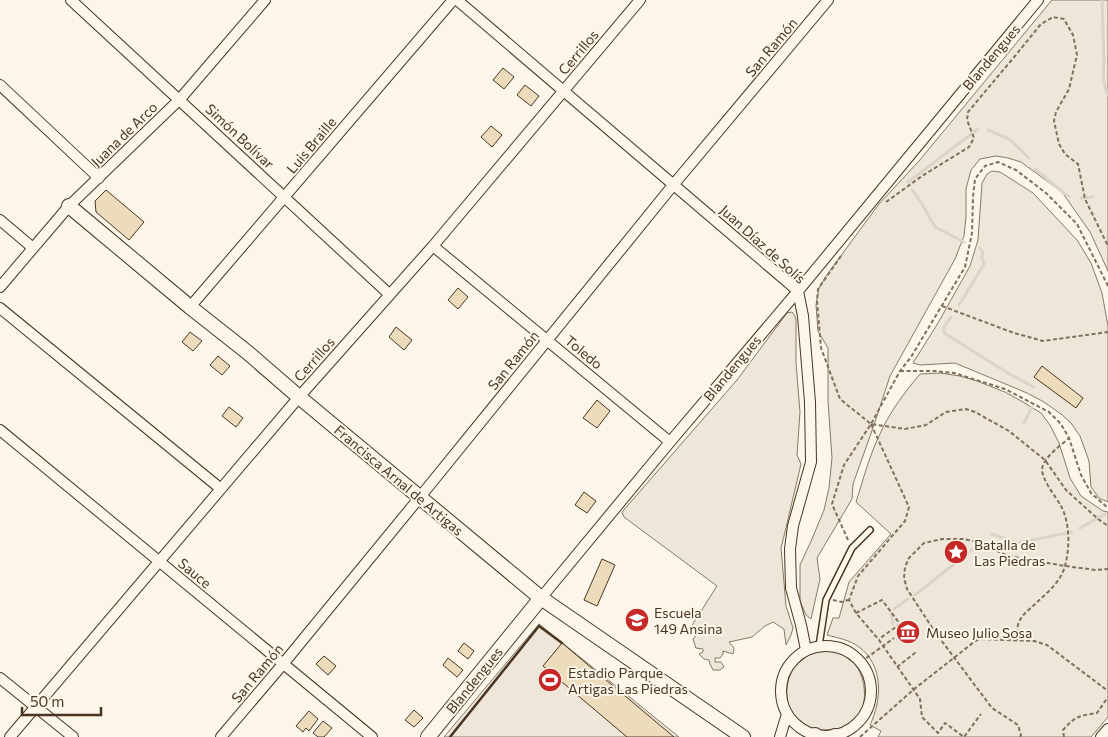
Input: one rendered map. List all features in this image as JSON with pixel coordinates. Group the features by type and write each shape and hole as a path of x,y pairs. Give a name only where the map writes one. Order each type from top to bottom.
{"street":[{"name":"Simón Bolívar","path":"71,0 390,294"},
{"name":"Luis Braille","path":"190,307 453,0"},
{"name":"Juan Díaz de Solís","path":"457,0 798,291 803,316 810,402 811,462 793,526 790,549 791,588 806,650"},
{"name":"Cerrillos","path":"10,737 221,488 433,246 640,0"},
{"name":"San Ramón","path":"221,737 420,497 674,184 828,0"},
{"name":"Blandengues","path":"428,737 670,442 798,291 1038,0"},
{"name":"Juana de Arco","path":"0,287 69,206 180,100 261,1"},
{"path":"0,85 99,178"},
{"name":"Francisca Arnal de Artigas","path":"69,206 541,598 743,737"},
{"path":"0,220 33,248"},
{"name":"Toledo","path":"433,246 670,442"},
{"path":"0,308 221,488"},
{"name":"Sauce","path":"0,430 372,737"},
{"path":"819,646 830,646 852,654 861,662 868,674 871,686 870,700 866,712 858,723 848,731 835,736 815,736 804,731 794,724 787,714 782,701 781,686 785,671 794,659 806,650 819,646"},
{"path":"0,678 73,737"},
{"path":"780,737 787,714"},
{"path":"1101,737 1108,728"}],"lane":[{"path":"819,646 826,600 852,548 870,530"}],"path":[{"path":"885,203 922,176 969,147 974,138 967,120 968,112 1041,24 1053,17 1064,19 1073,35 1078,55 1069,89 1056,112 1054,121 1059,144 1065,154 1078,164 1085,199 1108,246"},
{"path":"852,548 832,504 844,465 871,424 900,371 911,357 965,267 972,233 975,179 985,166 998,162 1016,170 1046,193 1077,224 1108,286"},
{"path":"845,251 818,289 817,300 821,348 840,399 871,424 909,507 905,521 858,576 849,600 856,614 883,646 914,690 920,700 922,717 938,732 945,723 964,736 981,714"},
{"path":"941,306 1014,333 1044,341 1108,332"},
{"path":"900,371 934,371 954,373 973,378 1005,389 1049,412 1061,424 1069,438 1081,475 1091,493 1108,508"},
{"path":"871,424 906,429 926,425 946,412 966,409 975,412 1009,431 1045,460 1066,490 1108,526"},
{"path":"1017,640 1018,625 1023,615 1060,578 1065,566 1069,539 1068,531 1062,509 1044,478 1042,469 1045,460 1069,438"},
{"path":"1020,737 1018,725 992,708 935,632 913,599 907,589 904,578 908,558 924,543 942,539 964,539 978,542 1008,556 1065,566 1096,570 1108,569"},
{"path":"826,600 842,602 849,600"},
{"path":"856,614 882,600 900,624 878,640"},
{"path":"861,662 894,638"},
{"path":"860,737 914,690 979,639 1034,641 1047,645 1108,690"},
{"path":"897,666 916,652"},
{"path":"1064,737 1064,730 1074,718 1097,713 1108,697"}],"shaded area":[{"path":"1052,0 1108,0 1108,271 1090,232 1062,192 1021,162 996,156 980,159 971,170 966,189 964,236 955,259 890,376 853,484 852,499 817,558 820,579 811,619 806,615 800,601 800,565 824,510 829,488 832,458 828,401 828,348 818,331 816,305 819,288 879,204 919,161"},
{"path":"992,171 1000,172 1033,193 1077,240 1091,263 1102,293 1108,326 1108,502 1099,498 1091,487 1089,461 1080,436 1071,423 1061,414 1027,393 955,363 920,365 913,363 970,266 978,240 982,183 987,174"},
{"path":"792,312 796,320 796,363 800,412 797,455 801,464 781,548 786,606 793,628 786,645 784,629 773,622 752,637 729,642 734,648 733,654 723,651 720,658 715,658 715,662 721,662 724,667 720,670 713,670 709,660 704,659 699,654 703,652 703,649 696,648 693,639 699,632 689,630 717,586 624,517 622,512 737,380 787,313"},
{"path":"940,373 960,376 1005,392 1041,413 1050,425 1059,443 1070,478 1081,496 1103,511 1108,512 1108,717 1091,737 878,737 881,731 870,725 877,705 878,694 877,673 873,664 859,647 827,635 833,618 839,618 849,582 891,534 856,502 875,444 892,411 920,374"},
{"name":"Estadio Parque Artigas Las Piedras","path":"539,624 679,737 444,737"},
{"path":"823,651 839,652 847,656 858,668 864,684 862,709 858,717 847,729 808,729 796,720 789,706 787,684 790,674 803,659"}],"building":[{"path":"503,68 514,77 504,89 493,80"},
{"path":"525,85 539,96 531,106 517,95"},
{"path":"491,126 502,135 492,147 481,137"},
{"path":"106,190 144,222 129,240 96,212 95,201"},
{"path":"458,288 468,297 458,309 448,300"},
{"path":"396,327 412,340 404,350 389,337"},
{"path":"190,332 202,341 193,351 182,342"},
{"path":"218,356 230,366 222,375 210,365"},
{"path":"1042,366 1083,398 1076,408 1034,377"},
{"path":"597,400 610,411 597,428 583,418"},
{"path":"229,407 243,418 236,427 222,416"},
{"path":"584,492 596,501 587,513 575,505"},
{"path":"602,559 615,565 597,606 584,600"},
{"path":"464,643 474,651 468,659 458,651"},
{"path":"562,643 674,737 627,737 543,666"},
{"path":"324,656 336,666 328,675 316,664"},
{"path":"448,658 463,670 457,677 443,665"},
{"path":"414,710 423,718 414,727 405,720"},
{"path":"309,711 318,719 309,731 306,728 303,732 296,726"},
{"path":"323,721 332,728 324,737 318,737 313,733"}],"waterway":[{"path":"1102,0 1103,76 1108,95"},
{"path":"908,182 978,129"},
{"path":"988,130 1009,139 1029,158"},
{"path":"1035,169 1069,196"},
{"path":"912,190 935,227 964,242"},
{"path":"1081,198 1093,197"},
{"path":"959,305 984,264 983,253 980,248"},
{"path":"951,317 944,327 944,333 1011,375 1034,387"},
{"path":"1024,423 1032,407"},
{"path":"1080,528 1105,514"},
{"path":"992,534 1018,543 1072,532"},
{"path":"915,595 983,541"},
{"path":"894,609 908,599"},
{"path":"891,613 893,624"}],"wall":[{"path":"450,737 539,626 562,643"}],"place":[{"name":"Batalla de Las Piedras","path":"956,552"},
{"name":"Escuela 149 Ansina","path":"637,620"},
{"name":"Museo Julio Sosa","path":"908,632"},
{"name":"Estadio Parque Artigas Las Piedras","path":"550,680"}]}
